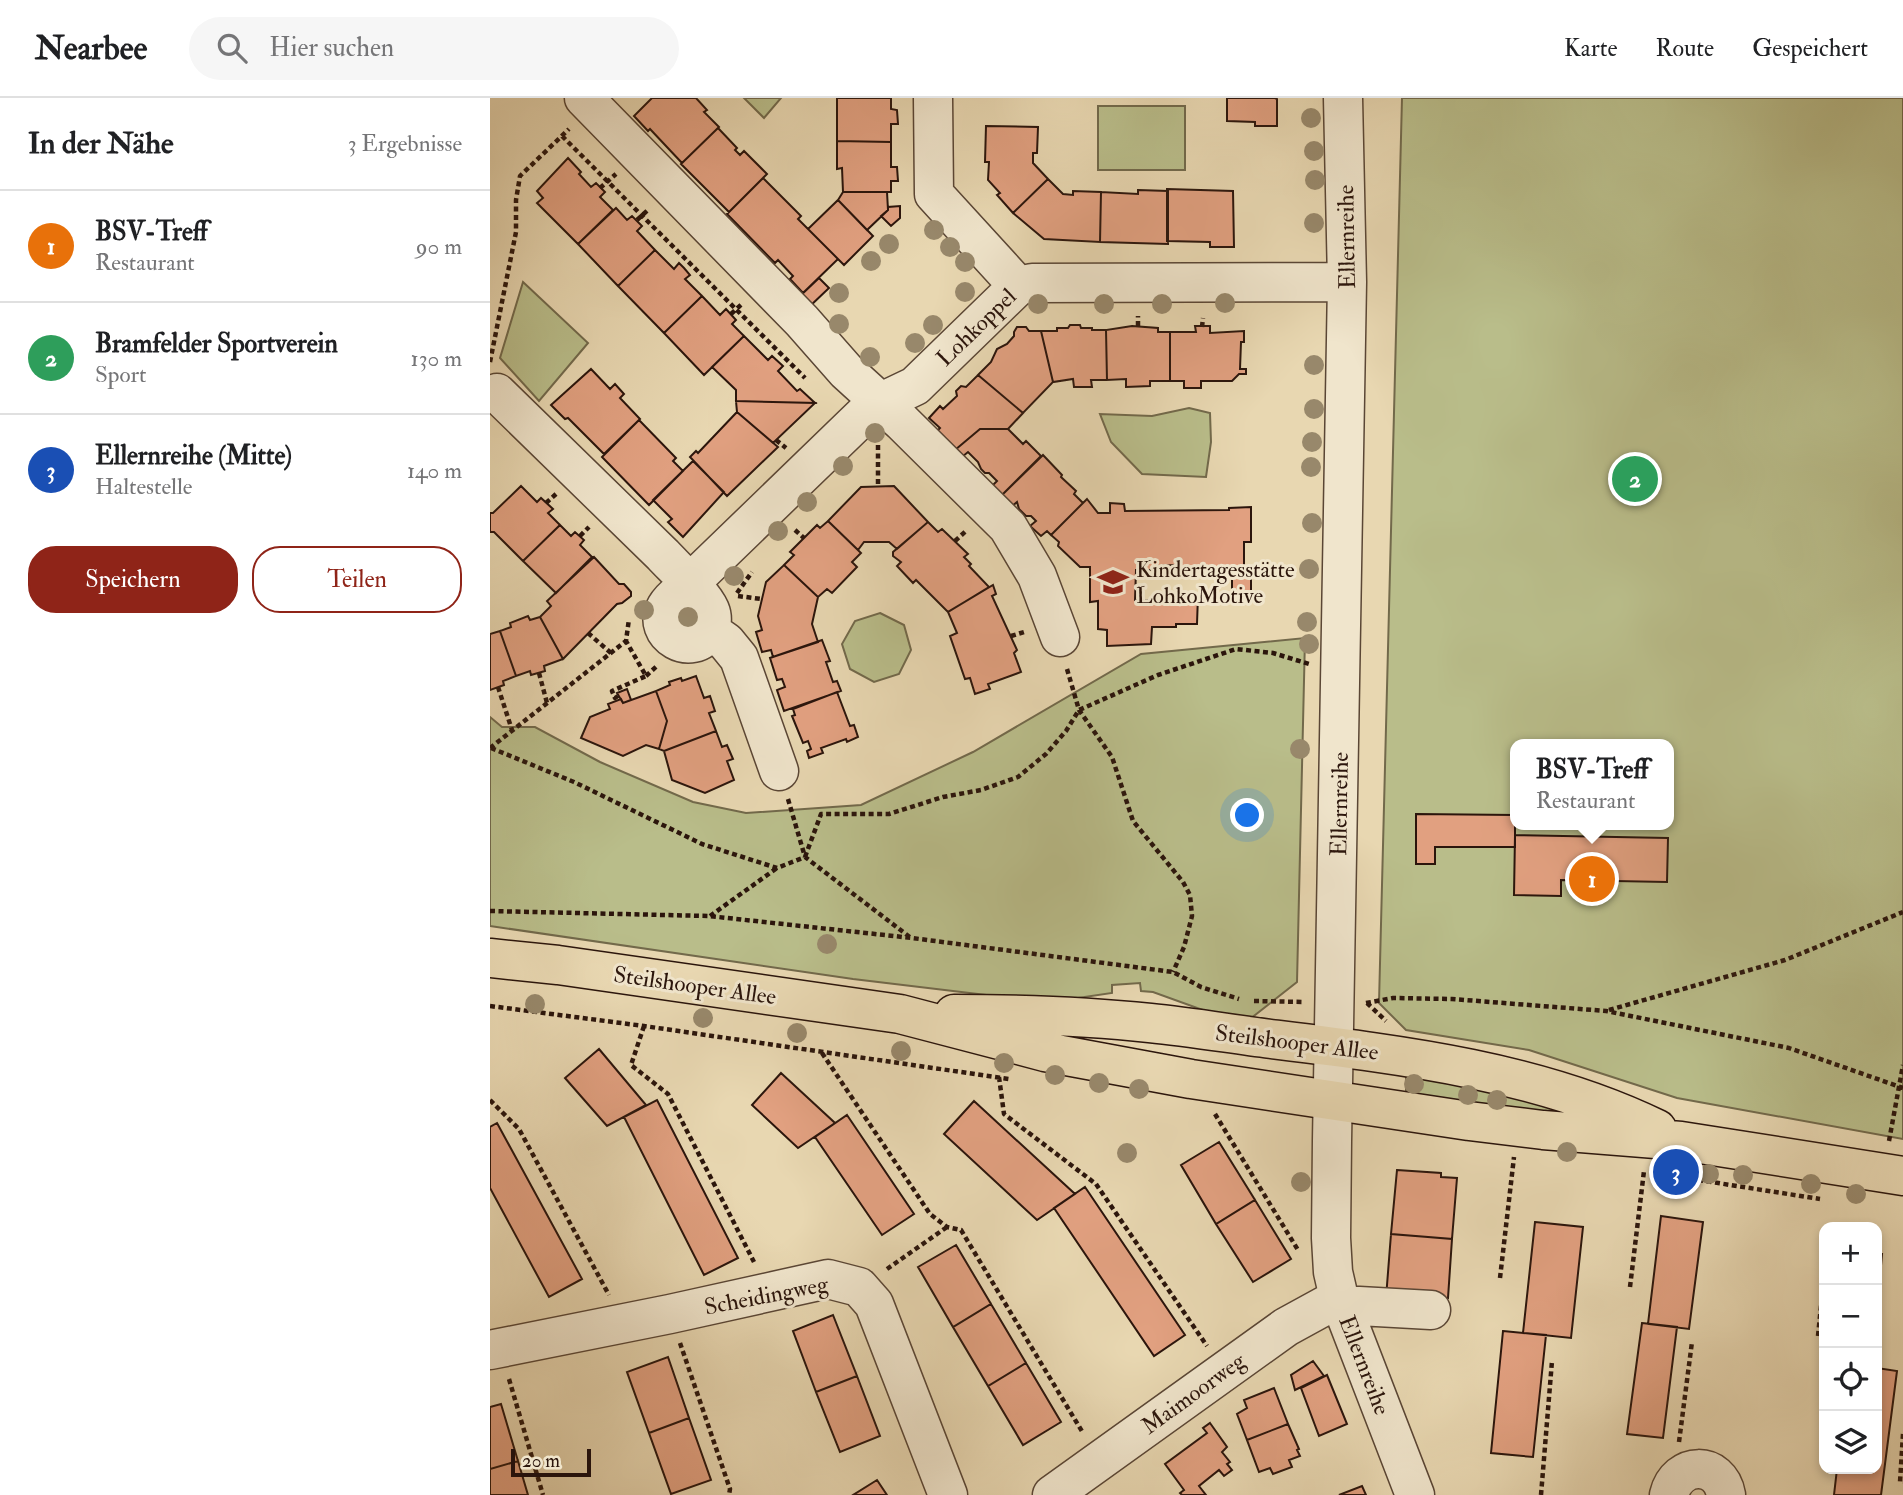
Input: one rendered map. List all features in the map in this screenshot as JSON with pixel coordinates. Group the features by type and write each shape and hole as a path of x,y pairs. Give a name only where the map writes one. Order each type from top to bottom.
{"main road":[{"name":"Steilshooper Allee","path":"490,958 900,1014 1045,1052 1112,1066 1333,1101 1543,1130 1681,1141 1894,1174"},
{"name":"Steilshooper Allee","path":"900,1014 1034,1014 1151,1023 1440,1062 1534,1084 1621,1112 1681,1141"}],"street":[{"path":"933,98 934,194 1018,286"},
{"name":"Ellernreihe","path":"1343,98 1347,282 1331,1238 1333,1272 1340,1302 1415,1495"},
{"path":"588,102 802,321 846,371 886,423 1008,527 1037,576 1060,637"},
{"name":"Lohkoppel","path":"718,636 687,644 671,638 664,627 663,617 667,604 886,423 915,386 1018,286 1032,283 1347,282"},
{"path":"494,378 689,584"},
{"path":"718,636 739,658 779,771"},
{"name":"Scheidingweg","path":"495,1349 828,1279 859,1287 874,1304 948,1495"},
{"path":"1340,1302 1431,1310"},
{"name":"Maimoorweg","path":"1052,1495 1286,1327 1340,1302"},
{"path":"1672,1488 1685,1472 1702,1469 1722,1482 1726,1495"}],"path":[{"path":"494,378 516,232 516,200 520,176 562,136 588,102"},
{"path":"562,136 808,381"},
{"path":"1190,317 1212,314"},
{"path":"1126,316 1151,316"},
{"path":"1138,316 1138,326"},
{"path":"1202,327 1203,317"},
{"path":"868,454 886,423"},
{"path":"878,487 886,423"},
{"path":"786,538 804,520"},
{"path":"795,530 804,538"},
{"path":"718,636 736,595 753,571"},
{"path":"736,595 761,599"},
{"path":"618,696 615,698 612,691 646,676 626,641 629,616"},
{"path":"588,633 611,653"},
{"path":"1060,637 1079,710 1112,757 1133,821 1183,882 1190,895 1192,916 1184,947 1173,972"},
{"path":"626,641 490,748 574,782 702,844 777,868"},
{"path":"709,916 777,868 805,857 821,814 889,814 943,797 981,790 1018,777 1046,754 1066,731 1079,710 1157,675 1236,649 1273,653 1341,674"},
{"path":"539,673 547,703"},
{"path":"498,687 512,730"},
{"path":"796,818 805,857 912,938"},
{"path":"490,911 709,916 912,938 1173,972 1201,987 1244,1001 1255,1001"},
{"path":"1606,1011 1785,960 1903,912"},
{"path":"1366,1003 1393,998 1452,999 1606,1011 1789,1048 1900,1088"},
{"path":"644,1026 631,1065 668,1094 769,1291"},
{"path":"822,1053 930,1214 947,1227 961,1230 1100,1461"},
{"path":"1894,1174 1903,1065"},
{"path":"999,1077 1004,1114 1096,1184 1224,1371"},
{"path":"490,1100 519,1129 625,1323"},
{"path":"1213,1111 1299,1252"},
{"path":"1500,1278 1514,1151"},
{"path":"1630,1287 1644,1171"},
{"path":"859,1287 947,1227"},
{"path":"1818,1336 1823,1285"},
{"path":"670,1314 730,1489 729,1495"},
{"path":"1672,1488 1692,1342"},
{"path":"495,1349 543,1495"},
{"path":"1541,1495 1552,1361"},
{"path":"1903,1434 1900,1482 1903,1482"}],"green space":[{"path":"744,98 781,98 764,118"},
{"path":"1402,98 1903,98 1903,1139 1677,1098 1529,1050 1406,1030 1379,1003"},
{"path":"1098,106 1185,106 1185,170 1098,170"},
{"path":"523,282 588,343 539,401 500,358"},
{"path":"1189,408 1210,413 1211,442 1206,477 1142,474 1111,442 1100,414 1152,416"},
{"path":"880,613 904,625 911,650 899,674 874,682 850,669 842,644 855,621"},
{"path":"1305,638 1297,982 1250,1019 1211,1013 1153,992 1141,991 1140,983 1112,985 1112,993 1071,999 1003,997 853,979 490,926 490,717 502,727 535,727 600,762 693,802 746,813 861,805 973,752 1141,654"},
{"path":"1406,1072 1510,1094 1584,1116 1406,1099"}],"building":[{"path":"652,98 696,98 707,110 704,112 719,127 682,163 634,116"},
{"path":"837,98 891,98 891,109 897,110 898,124 891,124 891,142 837,141"},
{"path":"1227,98 1277,99 1277,126 1255,126 1255,122 1227,121"},
{"path":"986,126 1038,127 1037,153 1033,153 1033,163 1048,179 1013,213 988,180 989,162 985,162"},
{"path":"718,128 740,155 744,151 767,174 729,212 681,164"},
{"path":"837,141 891,142 891,167 897,167 898,181 891,181 891,192 843,192 842,168 837,169"},
{"path":"568,158 591,187 596,183 605,192 600,197 613,210 578,244 537,203 543,198 537,191"},
{"path":"763,178 801,216 798,219 838,259 803,293 790,279 793,276 778,260 775,263 727,214"},
{"path":"1048,179 1063,194 1073,195 1073,191 1101,192 1100,242 1044,239 1013,213"},
{"path":"1167,189 1233,191 1234,247 1210,247 1210,242 1167,241"},
{"path":"1138,190 1168,191 1168,244 1100,242 1101,192 1138,194"},
{"path":"843,192 887,192 888,210 867,230 838,200"},
{"path":"838,200 873,236 844,265 808,229"},
{"path":"900,206 900,218 891,226 881,216 888,207"},
{"path":"616,208 627,220 632,216 642,226 637,231 655,250 618,286 578,244"},
{"path":"655,250 674,269 679,263 690,275 685,279 702,296 664,333 618,286"},
{"path":"819,278 829,288 809,307 799,297"},
{"path":"702,296 720,315 726,309 736,320 732,324 744,336 704,375 664,333"},
{"path":"1070,325 1106,330 1107,380 1091,380 1092,387 1074,387 1073,379 1053,382 1041,331 1057,331 1057,328 1068,328"},
{"path":"1132,326 1170,332 1170,381 1150,381 1150,386 1126,387 1126,379 1107,380 1106,330"},
{"path":"1195,326 1210,326 1210,333 1244,331 1240,369 1246,369 1246,374 1239,374 1232,381 1201,381 1201,388 1184,388 1184,381 1170,381 1170,332 1196,332"},
{"path":"1017,327 1041,331 1053,382 1023,413 978,375 991,362 997,349 1007,344 1014,336"},
{"path":"744,336 768,360 772,356 783,366 778,371 797,391 800,389 815,403 736,401 736,390 712,367"},
{"path":"591,369 610,389 615,384 624,394 620,398 640,419 604,454 551,405"},
{"path":"978,375 1023,413 1008,429 980,429 955,450 936,432 940,428 929,418 940,406 943,409 957,396 956,391 961,386 966,387"},
{"path":"736,401 815,403 773,443 737,412"},
{"path":"737,412 778,447 727,496 690,457 696,451 698,453"},
{"path":"639,420 676,458 673,461 683,471 649,505 602,457"},
{"path":"980,429 1008,429 1023,444 1026,441 1041,456 1001,496 992,486 997,481 981,469 968,452 962,457 955,450"},
{"path":"1043,455 1076,491 1074,494 1083,503 1051,535 1047,531 1041,536 1030,526 1036,521 1019,509 1017,502 1011,507 1001,496"},
{"path":"693,461 724,492 683,537 668,522 672,519 653,500"},
{"path":"521,486 537,502 541,498 553,509 548,513 560,525 523,561 494,532 490,532 490,513"},
{"path":"894,486 928,522 897,549 889,542 864,542 858,550 828,521 861,487"},
{"name":"Kindertagesstätte LohkoMotive","path":"1087,499 1098,513 1110,513 1110,503 1124,504 1125,511 1229,510 1251,507 1251,542 1244,542 1244,567 1251,567 1251,593 1232,593 1232,570 1213,571 1213,566 1203,566 1203,571 1173,571 1173,565 1160,566 1159,570 1136,570 1135,600 1174,600 1174,595 1198,595 1197,624 1152,627 1151,644 1107,646 1107,630 1098,629 1098,601 1090,602 1090,567 1080,567 1058,546 1059,542 1051,535"},
{"path":"828,521 861,553 852,562 857,567 832,593 827,589 818,597 784,565 794,555 790,552 817,525 820,528"},
{"path":"928,522 938,532 942,529 968,554 964,557 971,564 969,566 989,587 948,612 916,580 913,583 897,566 901,562 893,556 893,552"},
{"path":"560,525 571,536 575,532 584,540 580,545 592,557 556,593 523,561"},
{"path":"594,557 619,584 624,584 631,596 617,604 563,659 540,617 551,606 547,601"},
{"path":"784,565 818,597 812,624 818,642 773,657 771,650 762,652 756,632 762,630 758,616 766,582"},
{"path":"993,585 996,594 992,596 1017,650 1014,653 1021,672 988,684 990,689 975,694 970,678 965,679 950,636 957,633 948,612"},
{"path":"528,616 530,620 540,617 563,659 544,666 545,671 531,675 530,671 516,676 500,631 511,627 510,623"},
{"path":"500,631 516,676 503,681 504,685 490,690 490,634"},
{"path":"822,640 830,661 826,662 833,682 837,681 841,691 784,711 777,690 785,687 782,679 777,680 770,658"},
{"path":"696,676 704,698 710,696 715,711 709,713 716,731 664,751 659,749 667,721 656,691 670,685 669,682"},
{"path":"627,689 631,700 623,703 617,693"},
{"path":"656,691 667,721 659,749 646,745 623,756 581,738 590,717 610,709 608,704 621,699 623,703"},
{"path":"837,692 850,726 854,725 858,737 821,748 823,753 809,758 807,751 811,749 808,741 803,743 792,716 795,715 793,709"},
{"path":"716,731 722,747 727,745 733,759 727,761 734,780 705,793 672,780 664,751"},
{"path":"1416,814 1510,815 1510,830 1515,830 1515,847 1435,847 1435,864 1416,864"},
{"path":"1515,835 1668,838 1667,882 1561,880 1561,896 1514,895"},
{"path":"599,1049 646,1105 607,1126 565,1078"},
{"path":"781,1073 835,1123 798,1148 752,1105"},
{"path":"657,1100 738,1258 704,1275 624,1117"},
{"path":"974,1101 1075,1194 1037,1220 944,1134"},
{"path":"847,1115 914,1214 882,1235 815,1137"},
{"path":"497,1123 582,1279 549,1297 490,1188 490,1127"},
{"path":"1219,1142 1255,1200 1216,1224 1181,1165"},
{"path":"1397,1170 1441,1173 1441,1177 1457,1178 1452,1239 1391,1234"},
{"path":"1085,1187 1185,1335 1154,1356 1054,1208"},
{"path":"1255,1200 1291,1259 1253,1282 1216,1224"},
{"path":"1661,1216 1703,1222 1689,1329 1648,1324"},
{"path":"1535,1222 1583,1227 1571,1338 1523,1333"},
{"path":"1391,1234 1452,1239 1448,1298 1386,1298"},
{"path":"956,1245 991,1304 953,1327 918,1267"},
{"path":"991,1304 1026,1363 988,1386 953,1327"},
{"path":"833,1315 857,1376 816,1392 793,1331"},
{"path":"1642,1323 1677,1327 1663,1438 1627,1434"},
{"path":"1503,1331 1546,1335 1533,1457 1491,1453"},
{"path":"668,1357 689,1418 649,1433 627,1372"},
{"path":"1313,1361 1324,1376 1295,1390 1291,1375"},
{"path":"1026,1363 1061,1422 1023,1445 988,1386"},
{"path":"1882,1369 1897,1371 1881,1495 1834,1495 1836,1474 1882,1474"},
{"path":"1327,1375 1347,1424 1319,1436 1301,1388"},
{"path":"857,1376 880,1436 840,1452 816,1392"},
{"path":"1274,1388 1288,1424 1247,1440 1237,1414 1247,1408 1244,1400"},
{"path":"501,1404 518,1461 490,1469 490,1407"},
{"path":"689,1418 711,1480 671,1494 649,1433"},
{"path":"1210,1423 1227,1447 1222,1452 1230,1462 1227,1464 1232,1470 1224,1476 1219,1470 1199,1486 1206,1495 1182,1495 1180,1493 1184,1490 1165,1464 1207,1433 1203,1428"},
{"path":"1288,1424 1300,1456 1289,1460 1292,1467 1273,1474 1270,1468 1259,1472 1247,1440"},
{"path":"518,1461 528,1495 490,1495 490,1469"},
{"path":"877,1480 887,1495 853,1495"},
{"path":"1362,1486 1366,1495 1339,1495"}],"place":[{"name":"Bramfelder Sportverein","path":"1635,479"},
{"name":"Kindertagesstätte LohkoMotive","path":"1113,582"},
{"name":"BSV-Treff","path":"1592,879"},
{"name":"Ellernreihe (Mitte)","path":"1676,1172"}]}
